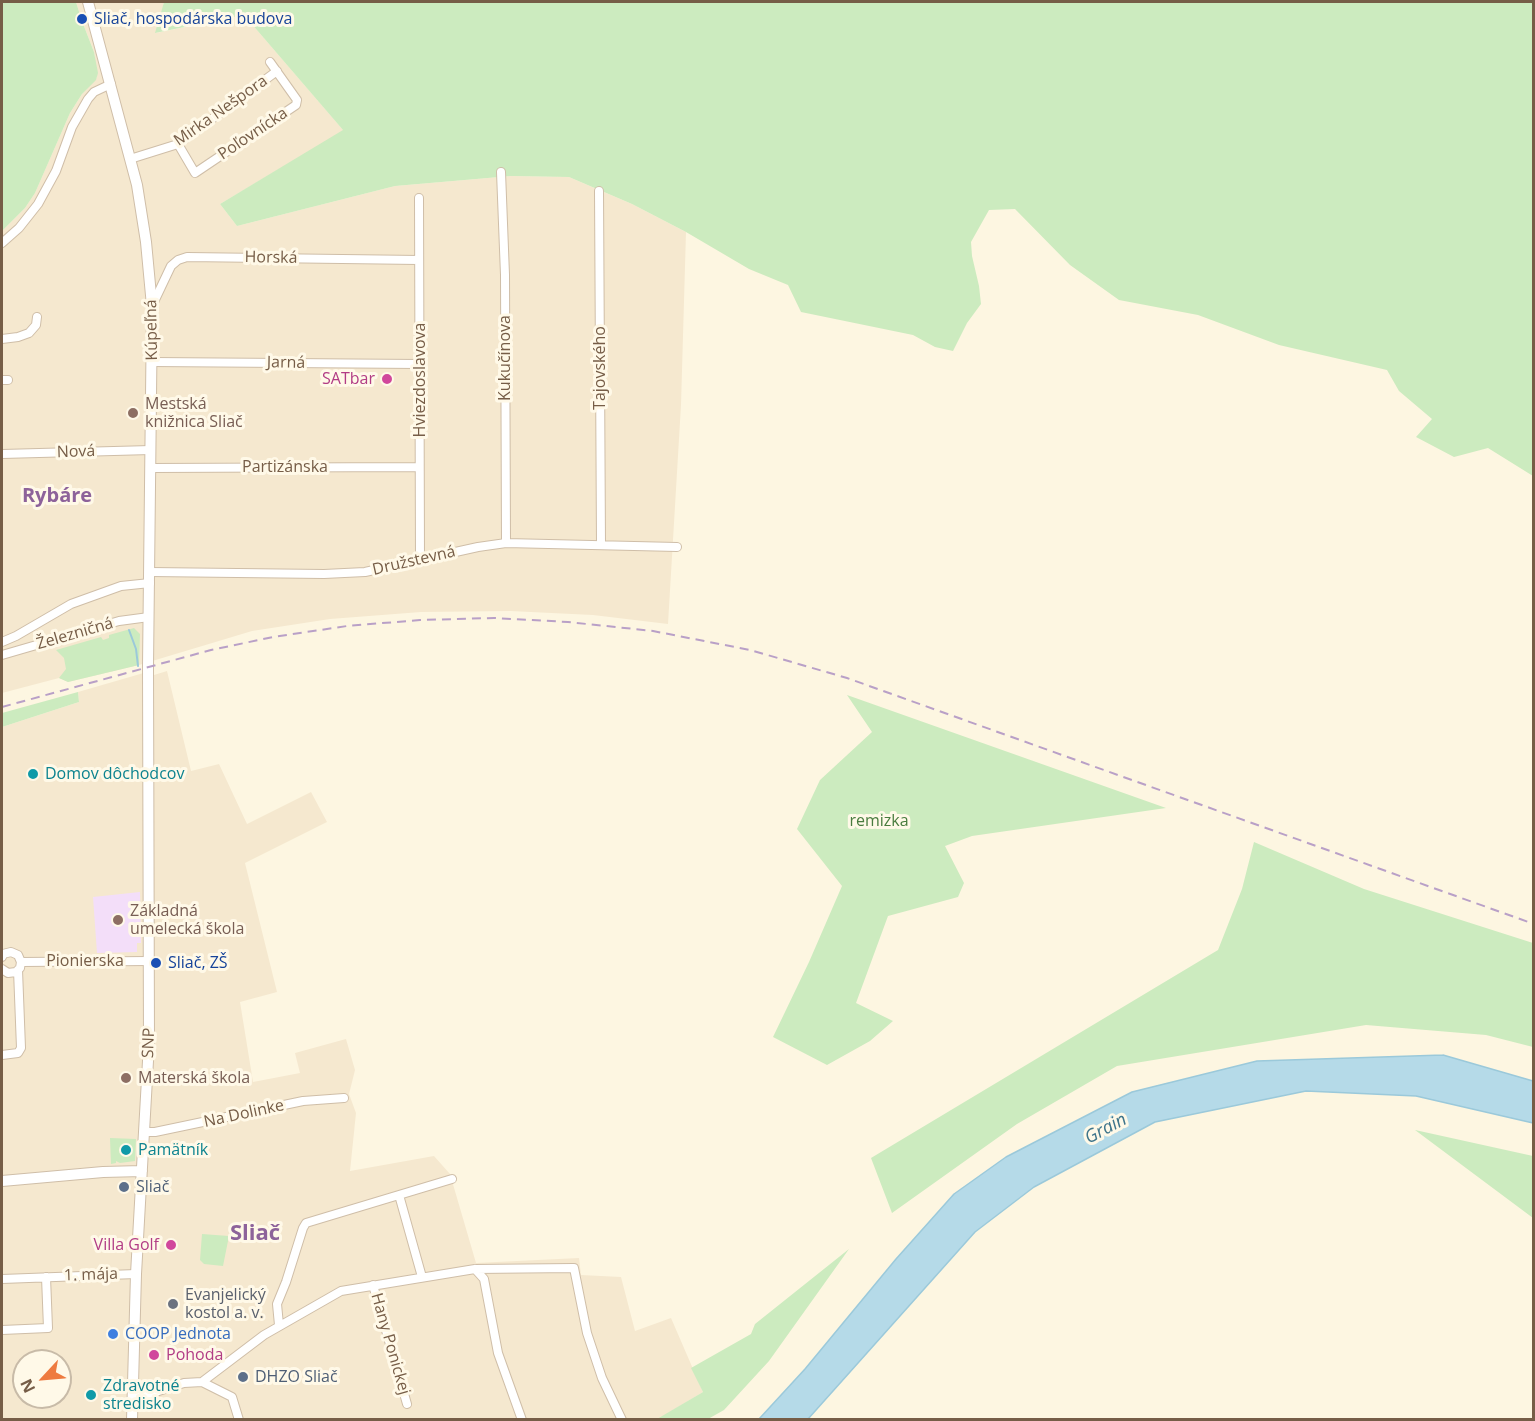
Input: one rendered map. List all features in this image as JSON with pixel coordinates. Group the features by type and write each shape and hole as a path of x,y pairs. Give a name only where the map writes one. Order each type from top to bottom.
{"street":[{"name":"Kúpeľná","path":"88,2 130,159 145,231 152,306 148,666"},
{"name":"Poľovnícka","path":"178,144 195,173 296,105 297,100 270,62"},
{"name":"Mirka Nešpora","path":"130,159 178,144 277,71"},
{"path":"2,243 23,223 38,204 56,171 72,127 88,99 94,92 111,84"},
{"name":"Kukučínova","path":"501,172 505,275 506,543"},
{"name":"Tajovského","path":"599,191 601,545"},
{"name":"Hviezdoslavova","path":"419,198 420,561"},
{"name":"Horská","path":"152,306 171,266 187,257 419,260"},
{"path":"2,339 29,333 36,325 37,317"},
{"name":"Jarná","path":"152,362 420,364"},
{"name":"Nová","path":"2,454 151,450"},
{"name":"Partizánska","path":"151,468 420,467"},
{"name":"Družstevná","path":"150,578 349,573 379,570 477,547 506,543 677,547"},
{"name":"Železničná","path":"2,642 71,604 150,578"},
{"name":"Železničná","path":"2,655 119,621 149,617"},
{"name":"SNP","path":"132,1419 136,1274 149,1044 148,666"},
{"path":"2,957 3,954 11,951 18,955 21,1048 18,1053 2,1055"},
{"name":"Pionierska","path":"2,969 8,973 18,968 150,961"},
{"name":"Na Dolinke","path":"144,1132 155,1132 303,1101 344,1098"},
{"path":"2,1181 142,1171"},
{"path":"279,1325 277,1304 306,1222 452,1179"},
{"path":"399,1195 422,1277"},
{"path":"202,1382 279,1325 333,1294 373,1285 475,1269 574,1268 587,1333 602,1378 622,1419"},
{"path":"475,1269 484,1279 498,1353 522,1419"},
{"name":"1. mája","path":"2,1280 136,1274"},
{"name":"1. mája","path":"2,1330 48,1328 46,1277"},
{"name":"Hany Ponickej","path":"373,1285 407,1404"},
{"path":"132,1396 143,1396 184,1383 202,1382 232,1397 239,1419"}],"shaded area":[{"path":"76,2 164,2 156,33 244,15 344,131 220,204 237,226 395,186 511,176 569,177 632,204 686,232 681,405 668,624 593,615 510,611 421,612 330,619 252,631 139,665 68,682 59,678 2,693 2,231 25,208 35,193 70,113 82,94 97,77 94,52"},
{"path":"154,670 154,675 167,671 191,771 219,764 247,824 311,792 327,822 245,863 277,992 240,1002 253,1082 300,1073 295,1053 346,1039 355,1070 349,1094 356,1113 350,1171 434,1156 450,1174 476,1263 579,1258 581,1275 621,1277 635,1331 671,1318 703,1392 657,1420 2,1419 2,727 79,702 78,692"},
{"name":"Základná umelecká škola","path":"140,892 141,943 137,943 137,952 97,953 93,897"}],"green space":[{"path":"2,2 76,2 94,52 98,73 96,80 82,94 70,113 35,193 25,208 2,231"},
{"path":"164,2 1533,2 1533,476 1488,448 1454,457 1416,437 1432,419 1399,391 1387,370 1279,345 1198,315 1119,300 1070,265 1015,209 989,210 971,242 981,304 967,323 953,351 935,347 913,335 801,312 788,285 749,269 632,204 569,177 511,176 395,186 237,226 220,204 343,130 244,15 155,33"},
{"path":"134,628 140,634 139,665 68,682 59,678 66,669 64,658 56,650 101,637 103,640 109,638 109,635"},
{"path":"78,692 79,702 2,727 2,713"},
{"name":"remizka","path":"847,695 1166,808 972,836 945,846 964,883 958,897 888,916 856,1003 893,1021 870,1041 827,1065 773,1037 842,886 797,829 820,780 872,732"},
{"path":"1254,842 1364,889 1533,943 1533,1047 1486,1035 1366,1025 1117,1066 1017,1124 892,1213 871,1158 1218,950 1242,889"},
{"path":"1415,1130 1533,1156 1533,1218"},
{"path":"110,1138 136,1139 135,1161 120,1163 116,1161 111,1164"},
{"path":"202,1234 229,1236 223,1266 204,1264 200,1260"},
{"path":"849,1249 769,1361 724,1410 708,1419 657,1419 703,1392 691,1368 751,1334 755,1324"}],"water":[{"name":"Grain","path":"1443,1055 1533,1081 1533,1123 1416,1096 1306,1091 1155,1122 1034,1187 975,1232 808,1419 759,1419 805,1369 896,1259 954,1194 1006,1157 1132,1092 1257,1061"}],"waterway":[{"path":"129,630 136,649 138,666"}],"railway":[{"path":"2,707 211,650 273,637 347,626 420,620 494,618 568,622 653,631 750,650 847,678 1534,924"}],"place":[{"name":"Sliač, hospodárska budova","path":"82,19"},
{"name":"SATbar","path":"387,379"},
{"name":"Mestská knižnica Sliač","path":"133,413"},
{"name":"Domov dôchodcov","path":"33,774"},
{"name":"Základná umelecká škola","path":"118,920"},
{"name":"Sliač, ZŠ","path":"156,963"},
{"name":"Materská škola","path":"126,1078"},
{"name":"Pamätník","path":"126,1150"},
{"name":"Sliač","path":"124,1187"},
{"name":"Villa Golf","path":"171,1245"},
{"name":"Evanjelický kostol a. v.","path":"173,1304"},
{"name":"COOP Jednota","path":"113,1334"},
{"name":"Pohoda","path":"154,1355"},
{"name":"DHZO Sliač","path":"243,1377"},
{"name":"Zdravotné stredisko","path":"91,1395"}],"district":[{"name":"Rybáre","path":"57,496"},
{"name":"Sliač","path":"255,1234"}]}
